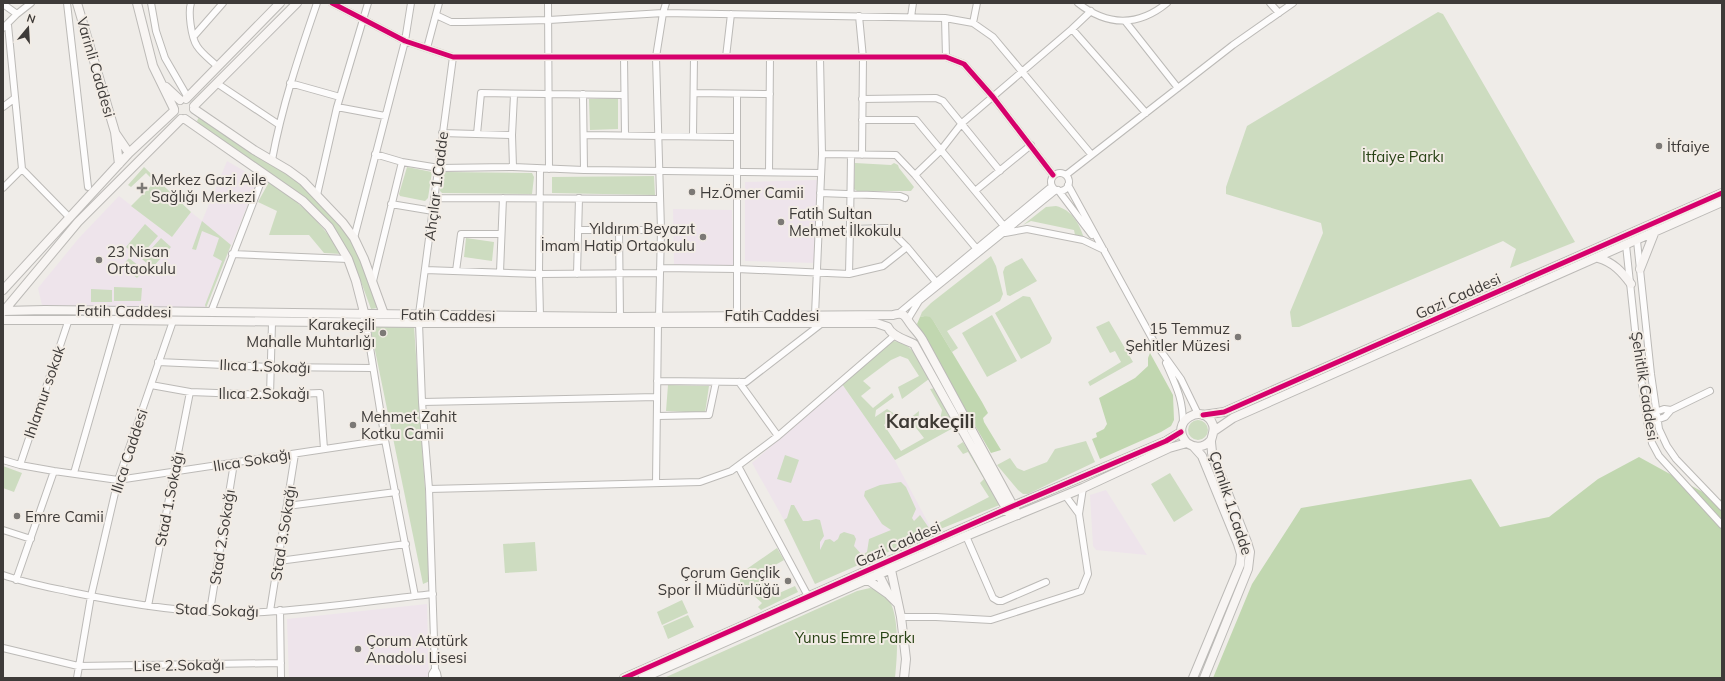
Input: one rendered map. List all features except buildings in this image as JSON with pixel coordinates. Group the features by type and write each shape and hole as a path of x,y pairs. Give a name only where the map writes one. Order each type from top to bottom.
{"main road":[{"name":"Varinli Caddesi","path":"77,3 115,132 119,164"},
{"path":"137,3 153,66 174,110 183,119 303,201 317,214 333,233 348,259 366,319"},
{"path":"3,290 129,153 174,110 176,103 184,98 218,66 280,3"},
{"path":"4,312 78,222 183,119 190,117 194,108 297,3"},
{"path":"153,66 167,89 191,102 194,108 254,150 303,181 344,223 354,238 373,281 384,314"},
{"name":"Varinli Caddesi","path":"115,132 129,153"},
{"name":"Gazi Caddesi","path":"1214,431 1233,418 1637,241 1658,227 1722,193"},
{"name":"Gazi Caddesi","path":"1201,414 1224,412 1636,231 1658,227 1722,202"},
{"path":"1640,269 1658,227"},
{"path":"1636,231 1637,241"},
{"path":"1625,236 1626,245"},
{"path":"1598,258 1617,267 1631,284"},
{"name":"Fatih Caddesi","path":"4,312 45,310 210,312 366,319 419,323 658,320 821,324 876,323 888,327 889,331 914,344 1010,507"},
{"name":"Fatih Caddesi","path":"3,320 69,319 272,323 366,319 384,314 620,317 658,320 738,315 904,315 922,338 1014,516"},
{"path":"419,314 419,323"},
{"path":"888,327 889,320 896,314"},
{"path":"897,336 905,334 909,330 909,321"},
{"path":"1190,445 1204,446 1211,440 1214,431 1210,420 1201,414 1189,417 1182,428 1182,436 1190,445 1202,456 1238,544 1240,554 1240,565 1193,678"},
{"name":"Gazi Caddesi","path":"890,565 1010,507 1166,441 1182,428"},
{"name":"Çamlık 1.Cadde","path":"1204,678 1248,569 1250,560 1247,542 1212,453 1211,440"},
{"name":"Gazi Caddesi","path":"624,678 808,596 966,536 1083,488 1169,448 1190,445"},
{"path":"890,565 901,617 906,659 904,678"},
{"path":"877,570 889,595"},
{"name":"Gazi Caddesi","path":"643,678 868,580 877,570"},
{"path":"868,580 889,595 898,604"}],"street":[{"path":"31,3 17,14 5,27 15,98 22,169 70,218"},
{"path":"67,3 88,187"},
{"path":"151,3 156,31 165,58 184,98"},
{"path":"191,3 189,10 197,46 218,66"},
{"path":"194,36 223,3"},
{"path":"272,160 278,124 317,3"},
{"path":"332,3 405,41 453,57 946,57 964,64 993,97 1053,175"},
{"path":"316,195 337,107 368,3"},
{"path":"354,238 405,41 411,3"},
{"path":"427,48 439,3"},
{"path":"548,3 549,169"},
{"path":"656,483 658,320 661,230 656,57 666,3"},
{"path":"911,17 912,3"},
{"path":"973,23 977,3"},
{"path":"1078,3 1090,11 1112,20 1125,21 1140,19 1151,14 1167,3"},
{"path":"1270,3 1279,13"},
{"path":"1066,175 1233,45 1293,3"},
{"path":"3,4 17,14"},
{"path":"915,175 941,150 962,122 1072,29 1090,11"},
{"path":"436,15 451,22 549,20 663,13 945,18 973,23 993,37 1021,72 1092,154"},
{"path":"726,57 731,14"},
{"path":"859,16 863,58 862,155"},
{"path":"945,18 946,57"},
{"path":"1125,21 1178,88"},
{"path":"1072,29 1146,113"},
{"name":"Ahçılar 1.Cadde","path":"419,314 453,57"},
{"path":"624,57 625,135"},
{"path":"694,57 694,135"},
{"path":"769,172 770,58"},
{"path":"815,315 822,154 820,58"},
{"path":"290,83 340,97"},
{"path":"218,84 278,124"},
{"path":"694,93 770,94"},
{"path":"477,134 481,94 624,95"},
{"path":"513,167 512,135 514,94"},
{"path":"584,94 584,170"},
{"path":"737,94 736,171 738,315"},
{"path":"3,107 15,98"},
{"path":"862,99 936,98 943,101 962,122 1000,171"},
{"path":"337,107 385,116"},
{"path":"862,120 916,120 1004,226"},
{"path":"442,133 512,135"},
{"path":"584,135 694,135 736,137"},
{"path":"975,191 1031,145"},
{"path":"375,154 402,162 439,168 513,167 584,170 821,173"},
{"path":"822,154 896,155 915,175 976,248"},
{"path":"849,274 851,155"},
{"path":"373,281 402,162"},
{"path":"3,188 22,169"},
{"path":"540,169 540,316"},
{"path":"1053,175 1058,173 1066,175"},
{"path":"210,312 264,174"},
{"path":"1053,175 1051,180 1055,188 1104,250"},
{"path":"1066,175 1068,177 1068,186 1150,334 1181,379 1201,414"},
{"path":"1055,188 1061,190 1068,186"},
{"path":"896,314 976,248 1055,188"},
{"path":"909,321 920,301 1055,188"},
{"path":"820,193 900,196 905,198"},
{"path":"434,198 660,199"},
{"path":"500,272 503,198"},
{"path":"577,274 579,198"},
{"path":"391,204 432,211"},
{"path":"850,229 888,228 907,247 936,282"},
{"path":"1003,233 1027,229 1083,240 1104,250"},
{"path":"578,230 661,230"},
{"path":"618,230 620,317"},
{"path":"456,270 461,234 501,234"},
{"name":"Şehitlik Caddesi","path":"1637,241 1656,412 1660,429 1666,446 1676,459 1722,508"},
{"name":"Şehitlik Caddesi","path":"1626,245 1638,358 1652,443 1656,451 1679,478 1722,525"},
{"path":"425,270 539,274 619,274 659,271 737,269 849,274 883,266 907,247"},
{"path":"232,254 348,259"},
{"name":"Ihlamur sokak","path":"20,465 69,319"},
{"path":"366,319 372,368 415,596"},
{"path":"74,473 118,320"},
{"name":"Ilıca Caddesi","path":"77,678 91,596 118,480 173,321"},
{"path":"270,395 272,323"},
{"path":"419,323 422,402 429,489 435,670 438,678"},
{"path":"657,381 746,382 821,324"},
{"path":"429,489 700,482 731,471 738,466 778,436 897,336"},
{"path":"1160,348 1181,396 1183,409 1182,428"},
{"name":"Ilıca 1.Sokağı","path":"158,362 270,367 372,368"},
{"path":"658,416 709,415 716,382"},
{"path":"739,382 778,436"},
{"name":"Ilıca 2.Sokağı","path":"151,385 190,392 270,395 320,392 324,449"},
{"path":"1648,423 1658,420 1669,414 1672,410 1710,391"},
{"name":"Stad 1.Sokağı","path":"148,606 190,392"},
{"path":"422,402 657,397"},
{"path":"1647,415 1664,409 1672,410"},
{"name":"Ilıca Sokağı","path":"3,460 20,465 54,471 118,480 174,473 385,440"},
{"path":"1656,451 1666,446"},
{"name":"Stad 3.Sokağı","path":"270,611 295,454"},
{"name":"Stad 2.Sokağı","path":"210,611 234,463"},
{"path":"738,466 808,596"},
{"path":"16,580 54,471"},
{"path":"901,617 991,620 1081,591 1088,574 1079,514 1083,488"},
{"path":"287,506 396,492"},
{"path":"1065,495 1079,514"},
{"path":"3,530 31,539"},
{"path":"966,536 993,598 996,600 1002,601 1046,582"},
{"path":"279,562 406,544"},
{"name":"Stad Sokağı","path":"3,575 16,580 91,596 148,606 210,611 270,611 433,594"},
{"path":"280,610 281,678"},
{"name":"Lise 2.Sokağı","path":"3,648 78,666 281,663"},
{"path":"432,678 432,674 435,670"}],"shaded area":[{"path":"227,161 258,179 206,308 42,305 38,288 79,238 119,196 172,237 191,212 202,221"},
{"name":"Fatih Sultan Mehmet İlkokulu","path":"817,180 815,263 745,261 745,182"},
{"name":"Yıldırım Beyazıt İmam Hatip Ortaokulu","path":"673,209 732,210 734,264 674,265"},
{"path":"842,384 892,455 933,532 815,584 784,520 752,463"},
{"path":"1106,490 1147,555 1096,550 1093,546 1090,495"},
{"name":"Çorum Atatürk Anadolu Lisesi","path":"427,604 429,678 289,678 287,619"}],"green space":[{"name":"İtfaiye Parkı","path":"1438,12 1443,14 1575,242 1510,268 1516,249 1503,241 1299,327 1292,327 1290,312 1323,233 1321,223 1226,194 1226,187 1247,126"},
{"path":"618,98 618,129 590,130 589,99"},
{"path":"199,117 219,128 239,145 285,172 306,188 349,235 357,251 378,308 371,309 357,271 301,196 272,174 227,149 198,123 197,121"},
{"path":"855,163 891,165 894,163 898,165 914,187 911,191 857,191 854,189"},
{"path":"144,167 191,212 172,237 131,206 155,182 146,173 131,187 128,185"},
{"path":"407,167 432,172 428,198 425,201 400,196 399,194"},
{"path":"446,172 532,173 534,177 532,194 442,193 440,191 442,174"},
{"path":"654,176 655,195 552,193 552,177"},
{"path":"269,182 291,197 318,222 342,254 324,253 309,235 269,235 277,211 258,202"},
{"path":"1056,206 1071,214 1080,227 1084,238 1075,235 1074,230 1031,221 1023,225 1046,207"},
{"path":"202,221 231,245 206,308 205,305 222,261 213,256 219,238 202,231 196,250 192,249"},
{"path":"145,224 158,236 139,258 126,247"},
{"path":"161,238 171,247 152,268 142,259"},
{"path":"466,238 494,242 492,261 464,257"},
{"path":"991,256 996,266 1003,294 1000,301 947,331 958,348 952,352 934,322 925,316 920,317 922,312 931,303"},
{"path":"129,258 144,270 137,278 122,266"},
{"path":"1022,258 1037,281 1010,296 1007,295 1003,272 1005,267"},
{"path":"114,287 142,288 141,301 114,301"},
{"path":"91,289 112,290 112,302 91,302"},
{"path":"1023,296 1030,297 1052,338 1050,343 1021,359 995,313"},
{"path":"992,315 1017,361 987,377 962,333"},
{"path":"920,317 930,317 934,322 982,402 988,413 983,418 984,422 1001,450 991,453 921,333 917,324"},
{"path":"1109,321 1133,362 1090,386 1088,382 1121,362 1115,351 1110,353 1096,327"},
{"path":"370,326 414,326 430,562 430,581 423,584"},
{"path":"891,341 905,344 910,348 919,360 929,379 902,399 898,387 919,376 908,359 900,356 891,360 863,381 871,388 861,396 873,408 892,393 894,397 876,410 875,417 887,409 895,414 884,425 901,451 924,438 909,419 919,411 918,424 939,424 942,410 930,389 935,388 955,427 895,460 842,384"},
{"path":"1150,353 1173,395 1174,420 1171,426 1161,432 1100,459 1092,439 1097,437 1096,433 1104,429 1107,424 1099,398 1135,378 1148,366 1148,358"},
{"path":"668,385 709,386 705,413 666,411"},
{"path":"1198,420 1205,423 1208,430 1205,437 1198,440 1191,437 1188,430 1191,423"},
{"path":"1086,441 1095,462 1028,494 1023,494 1018,490 997,465 1010,458 1017,468 1024,471 1047,462 1055,449"},
{"path":"963,442 1002,504 933,532 929,528 989,497 980,483 984,479 968,452 963,454 957,446"},
{"path":"785,455 799,460 791,483 777,479"},
{"path":"1639,457 1710,496 1722,500 1722,678 1213,678 1252,584 1301,508 1471,479 1500,527 1549,517 1598,479"},
{"path":"3,466 22,473 14,492 3,488"},
{"path":"1170,473 1193,510 1174,522 1151,484"},
{"path":"901,482 906,487 916,509 912,518 914,521 920,515 929,528 929,534 815,584 784,520 787,518 791,505 794,505 803,521 816,519 820,520 824,536 820,542 820,550 825,540 830,539 834,542 838,539 840,534 844,532 854,535 856,539 854,546 862,555 867,552 869,539 891,530 882,524 864,496 865,491 880,485"},
{"path":"535,542 537,571 505,573 503,544"},
{"path":"777,548 784,560 770,568 760,577 777,594 795,586 798,592 761,610 758,607 762,603 752,594 745,593 740,581 741,573"},
{"name":"Yunus Emre Parkı","path":"870,588 882,592 893,608 897,632 895,678 664,678 857,591"},
{"path":"682,600 688,613 662,625 657,612"},
{"path":"688,615 694,627 668,639 663,626"}],"cycle path":[{"path":"332,3 405,41 453,57 946,57 964,64 993,97 1053,175"},
{"path":"1203,415 1224,412 1722,193"},
{"path":"624,678 1013,506 1166,441 1181,432"}],"place":[{"name":"İtfaiye","path":"1659,146"},
{"name":"Merkez Gazi Aile Sağlığı Merkezi","path":"142,188"},
{"name":"Hz.Ömer Camii","path":"692,192"},
{"name":"Fatih Sultan Mehmet İlkokulu","path":"781,222"},
{"name":"Yıldırım Beyazıt İmam Hatip Ortaokulu","path":"703,237"},
{"name":"23 Nisan Ortaokulu","path":"99,260"},
{"name":"Karakeçili Mahalle Muhtarlığı","path":"383,333"},
{"name":"15 Temmuz Şehitler Müzesi","path":"1238,337"},
{"name":"Mehmet Zahit Kotku Camii","path":"353,425"},
{"name":"Emre Camii","path":"17,516"},
{"name":"Çorum Gençlik Spor İl Müdürlüğü","path":"788,581"},
{"name":"Çorum Atatürk Anadolu Lisesi","path":"358,649"}],"district":[{"name":"Karakeçili","path":"930,421"}]}
